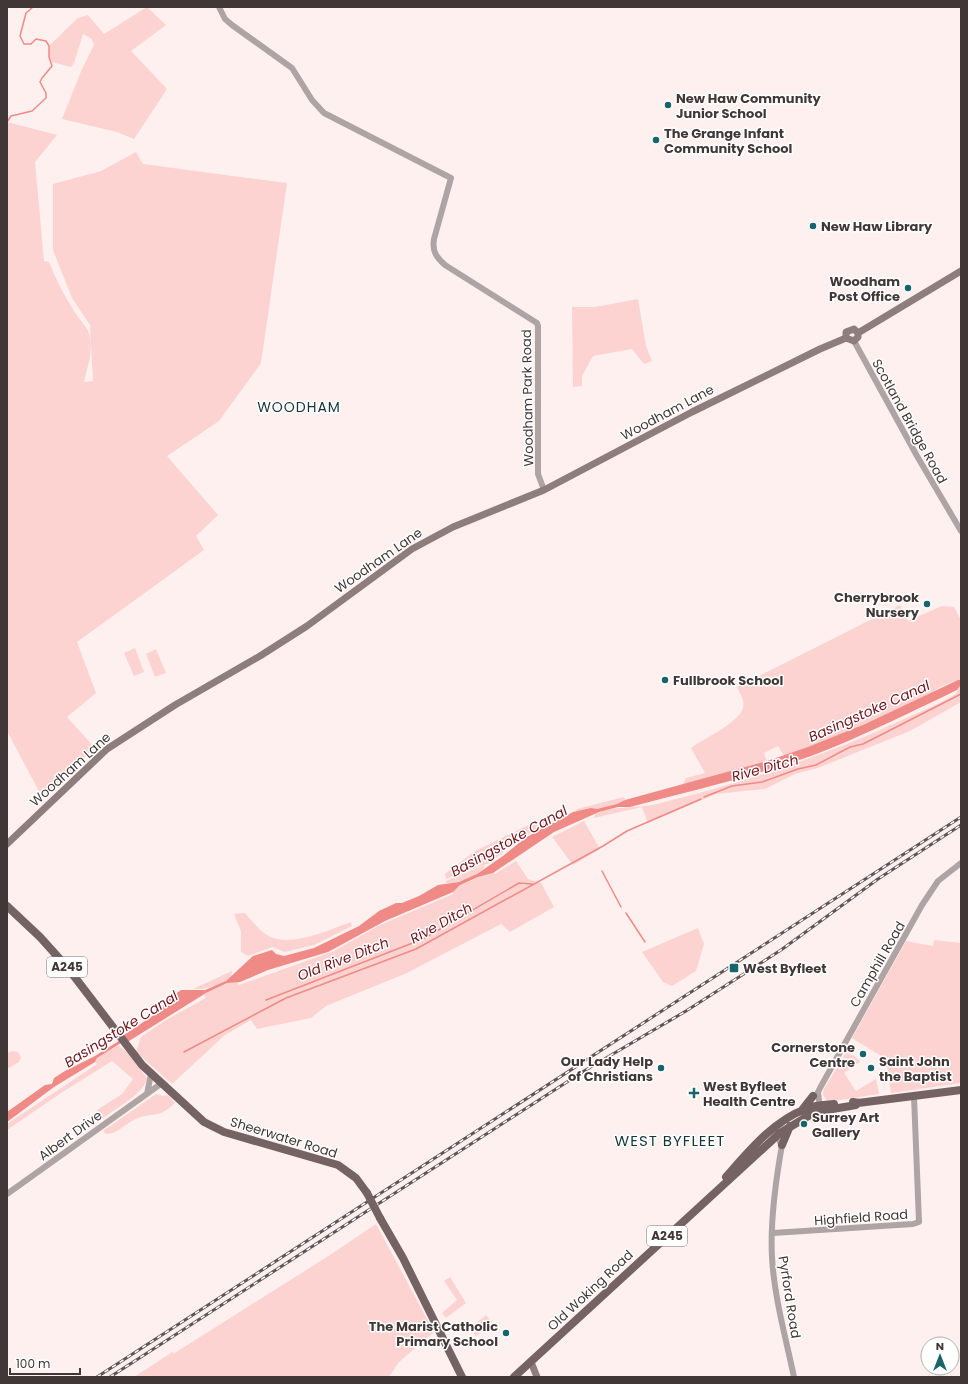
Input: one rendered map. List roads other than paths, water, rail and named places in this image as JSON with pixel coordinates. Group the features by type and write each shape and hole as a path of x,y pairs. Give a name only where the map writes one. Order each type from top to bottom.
{"main road":[{"path":"858,334 854,329 850,330 846,332 846,338 850,341 854,341 858,337 858,334 961,271"},
{"name":"Woodham Lane","path":"7,844 97,758 124,738 307,626 357,587 412,549 446,531 544,490 692,412 846,338"},
{"name":"Sheerwater Road","path":"7,906 40,937 67,967 127,1048 151,1074 204,1122 215,1128 283,1150 338,1165 356,1178 367,1193 403,1258 462,1377"},
{"name":"A245","path":"818,1109 961,1090"},
{"path":"802,1110 813,1096"},
{"name":"Old Woking Road","path":"514,1377 718,1189 719,1185 738,1164 802,1110 818,1109"},
{"name":"Old Woking Road","path":"770,1137 818,1109"},
{"path":"782,1146 790,1126"},
{"path":"531,1362 538,1377"}],"street":[{"name":"Woodham Park Road","path":"219,7 225,19 232,25 292,68 312,100 324,113 451,178 434,239 433,246 437,258 445,265 538,326 538,474 544,490"},
{"name":"Scotland Bridge Road","path":"854,341 928,476 961,531"},
{"name":"Camphill Road","path":"818,1109 818,1092 822,1084 933,887 942,876 961,862"},
{"path":"147,1094 151,1074"},
{"name":"Albert Drive","path":"7,1194 162,1083"},
{"name":"Camphill Road","path":"813,1096 816,1089 822,1084"},
{"path":"813,1096 818,1109"},
{"name":"Highfield Road","path":"773,1233 913,1224 920,1222 914,1096"},
{"path":"770,1137 782,1146"},
{"name":"Pyrford Road","path":"782,1146 778,1173 773,1233 774,1274 794,1377"}],"water":[{"path":"958,680 961,680 961,685 957,690 867,733 811,756 766,771 721,783 630,807 618,807 599,812 554,832 493,873 478,877 460,885 453,892 385,921 328,952 268,970 240,982 227,983 206,993 129,1041 124,1041 97,1058 95,1062 54,1087 7,1122 7,1112 45,1085 52,1084 54,1078 65,1071 95,1056 122,1039 124,1035 163,1009 164,1002 181,990 205,990 226,981 253,956 272,950 276,954 284,956 314,948 359,926 379,911 396,903 402,903 419,896 438,885 459,882 477,874 525,838 573,812 591,808 597,809 617,804 625,800 767,761 808,747 865,724"}],"waterway":[{"path":"7,122 11,116 32,111 46,98 46,93 40,82 52,66 49,57 49,46 46,41 36,39 31,44 24,44 20,36 26,13 33,7"},
{"name":"Rive Ditch","path":"704,797 732,786 762,782 798,769 816,765 850,747 863,744 961,694"},
{"name":"Rive Ditch","path":"184,1052 286,998 416,949 603,846 627,831 701,799"},
{"path":"602,871 621,907"},
{"name":"Old Rive Ditch","path":"266,1000 423,939 519,883 532,884"},
{"path":"626,913 645,942"}],"railway":[{"path":"97,1377 961,817"},
{"path":"110,1377 584,1071 686,1011 781,950 878,879 961,825"}],"place":[{"name":"New Haw Community Junior School","path":"668,105"},
{"name":"The Grange Infant Community School","path":"656,140"},
{"name":"New Haw Library","path":"813,226"},
{"name":"Woodham Post Office","path":"908,288"},
{"name":"Cherrybrook Nursery","path":"927,604"},
{"name":"Fullbrook School","path":"665,680"},
{"name":"West Byfleet","path":"734,968"},
{"name":"Cornerstone Centre","path":"863,1054"},
{"name":"Our Lady Help of Christians","path":"661,1068"},
{"name":"Saint John the Baptist","path":"871,1068"},
{"name":"West Byfleet Health Centre","path":"694,1093"},
{"name":"Surrey Art Gallery","path":"804,1124"},
{"name":"The Marist Catholic Primary School","path":"506,1333"}],"district":[{"name":"WOODHAM","path":"299,407"},
{"name":"WEST BYFLEET","path":"670,1141"}],"water label":[{"name":"Basingstoke Canal","path":"869,711"},
{"name":"Basingstoke Canal","path":"509,841"},
{"name":"Basingstoke Canal","path":"121,1029"}]}
